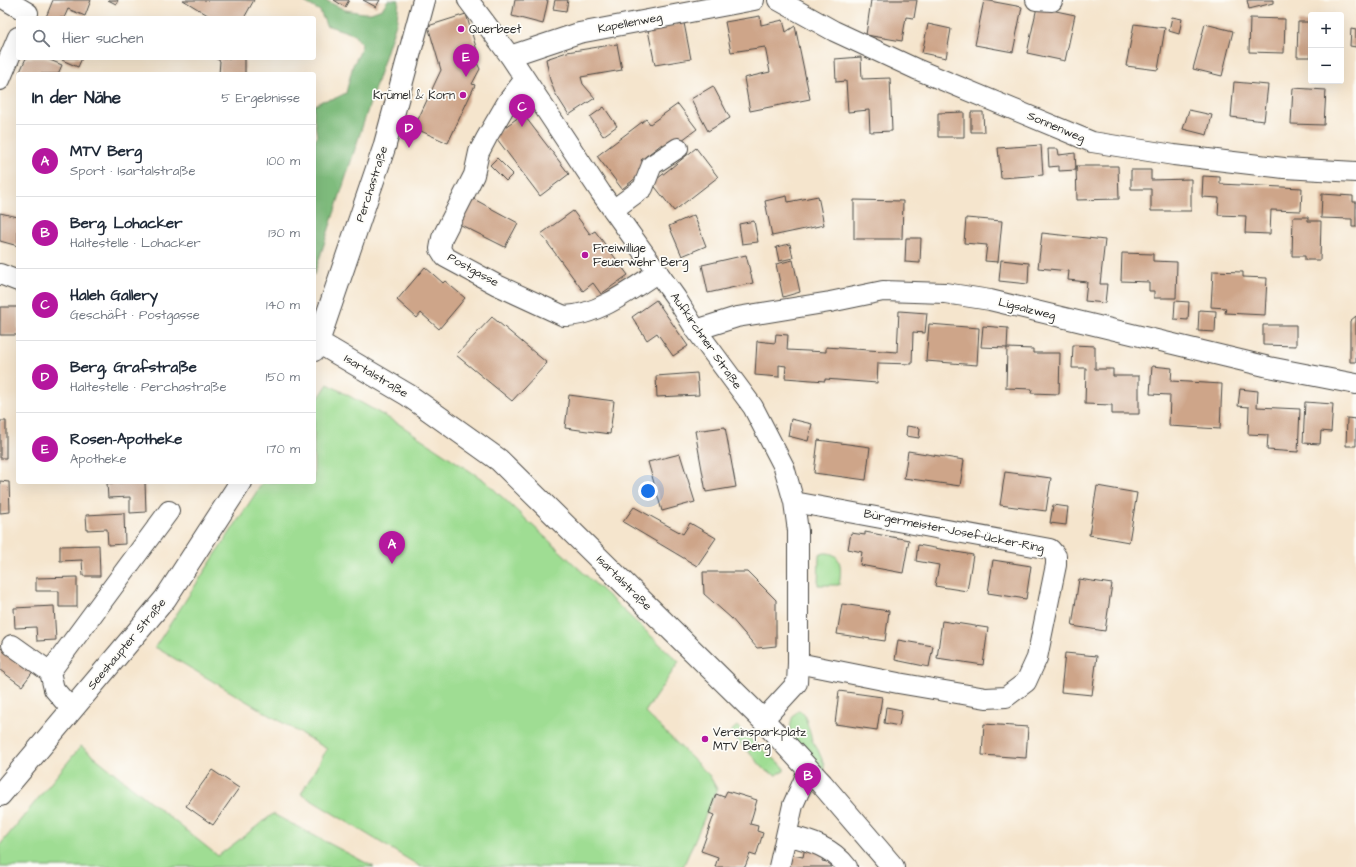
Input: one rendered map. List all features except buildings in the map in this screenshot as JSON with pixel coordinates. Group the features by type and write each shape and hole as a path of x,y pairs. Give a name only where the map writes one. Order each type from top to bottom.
{"main road":[{"name":"Perchastraße","path":"316,346 384,148 424,0"},
{"name":"Isartalstraße","path":"316,346 408,395 499,460 763,720 808,769 893,867"},
{"name":"Seeshaupter Straße","path":"0,795 165,599 240,484"}],"street":[{"path":"6,0 29,10"},
{"name":"Aufkirchner Straße","path":"468,0 510,56 613,210 658,272 696,330 753,407 784,467 794,502 798,531 798,663 796,683 763,720"},
{"name":"Kapellenweg","path":"510,56 579,33 726,2 754,0"},
{"name":"Sonnenweg","path":"778,0 834,31 909,65 1092,142 1284,168 1356,172"},
{"path":"0,80 16,42"},
{"name":"Postgasse","path":"525,79 500,114 479,152 474,175 442,238 440,249 446,258 497,285 564,316 574,316 607,304 658,272"},
{"path":"613,210 643,188 652,165 678,148"},
{"path":"0,274 16,280"},
{"name":"Ligsalzweg","path":"696,330 737,317 830,302 882,291 945,293 990,300 1269,367 1356,384"},
{"name":"Bürgermeister-Josef-Ücker-Ring","path":"794,502 1050,549 1056,556 1056,565 1036,658 1026,682 1006,697 986,698 903,684 798,663"},
{"path":"50,672 169,511"},
{"path":"12,645 50,672 54,689 72,710"},
{"path":"779,867 793,805 808,769"},
{"path":"787,835 827,848 847,867"}],"green space":[{"path":"301,0 325,0 345,10 371,13 382,9 388,0 399,0 397,20 316,269 316,105 322,101 336,98 346,93 353,65 362,44 353,34 326,25 320,11"},
{"path":"328,384 399,424 485,481 679,662 645,712 709,775 717,789 683,867 421,867 301,794 327,749 155,647 262,484 316,484 316,402"},
{"path":"824,553 835,556 838,559 840,564 839,585 818,585 819,555"},
{"path":"798,711 801,711 805,716 812,740 824,764 824,773 791,735 791,722 793,716"},
{"path":"737,726 784,767 784,771 776,775 766,771 730,732"},
{"path":"81,746 218,856 273,814 374,867 0,867 0,845"}],"place":[{"name":"Querbeet","path":"461,29"},
{"name":"Rosen-Apotheke","path":"466,77"},
{"name":"Krümel & Korn","path":"463,95"},
{"name":"Haleh Gallery","path":"522,127"},
{"name":"Berg, Grafstraße","path":"409,148"},
{"name":"Freiwillige Feuerwehr Berg","path":"585,255"},
{"name":"MTV Berg","path":"392,564"},
{"name":"Vereinsparkplatz MTV Berg","path":"705,739"},
{"name":"Berg, Lohacker","path":"808,796"}]}
